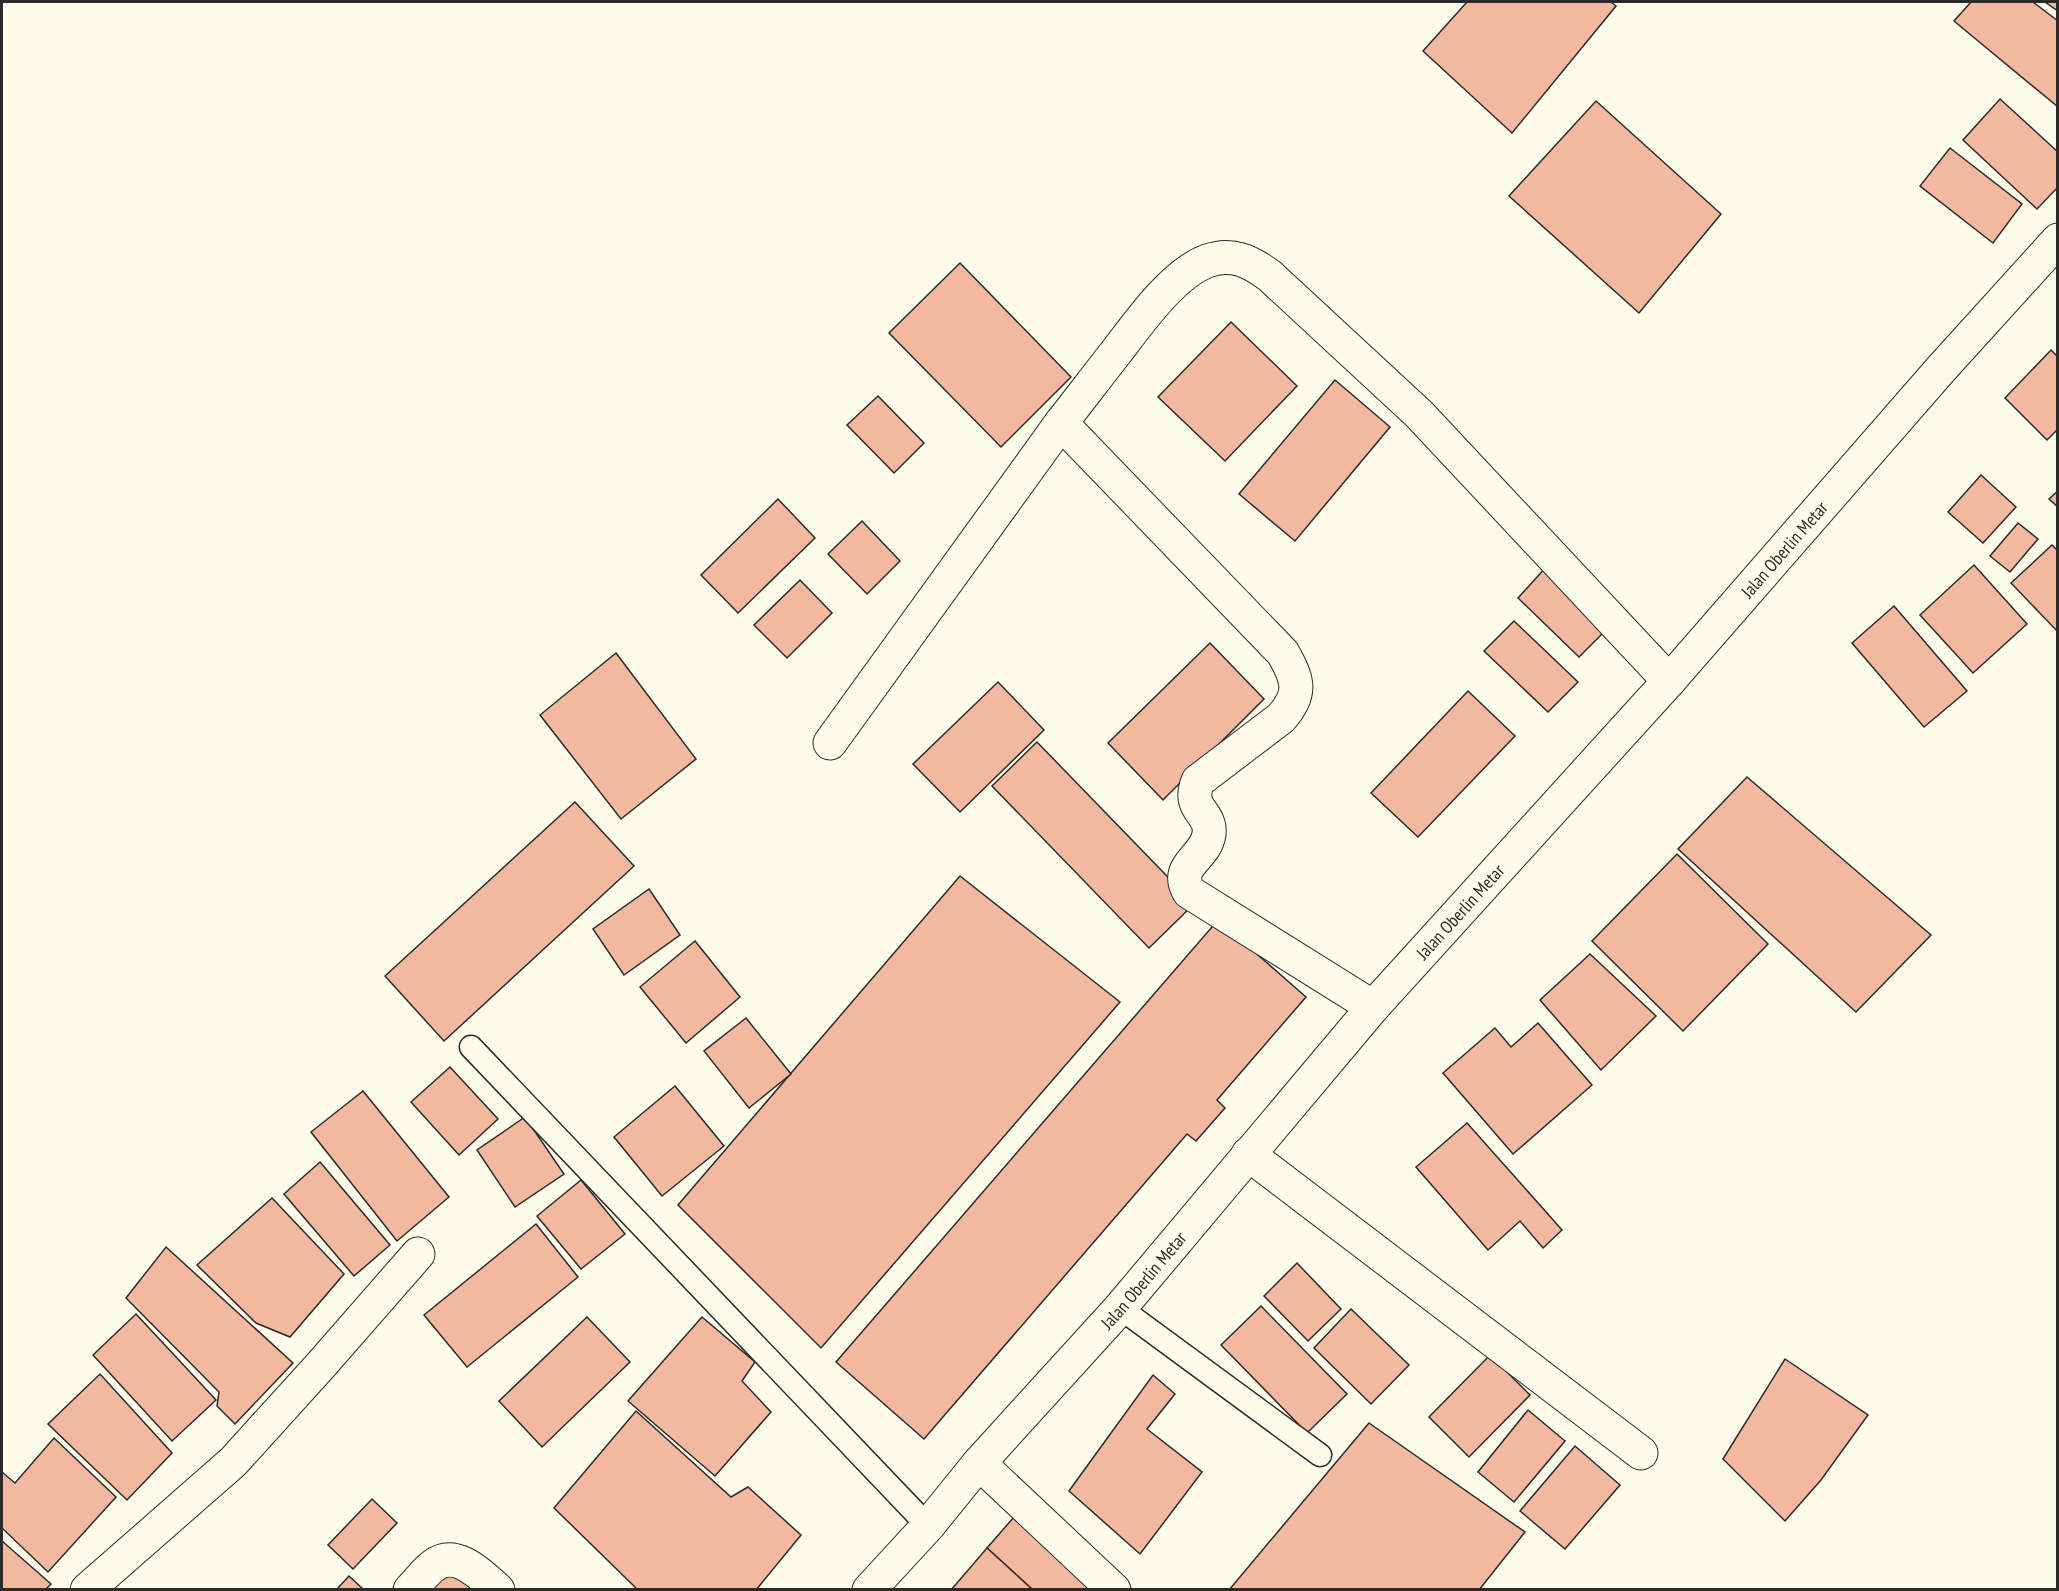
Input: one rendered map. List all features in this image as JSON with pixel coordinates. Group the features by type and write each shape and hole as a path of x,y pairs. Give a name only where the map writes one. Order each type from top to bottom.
{"street":[{"name":"Jalan Oberlin Metar","path":"869,1590 928,1526 979,1463 1120,1308 1373,1007 1669,681 1941,369 2058,240"},
{"path":"830,743 1061,423 1146,313 1188,270 1209,260 1230,258 1250,262 1270,276 1419,414 1669,681"},
{"path":"1061,423 1283,653 1292,668 1297,684 1296,696 1281,718 1198,781 1194,798 1210,831 1204,848 1187,868 1184,876 1185,885 1189,892 1373,1007"},
{"path":"1248,1154 1641,1453"},
{"path":"87,1590 233,1462 418,1254"},
{"path":"979,1463 1114,1590"},
{"path":"410,1590 435,1564 448,1560 462,1562 474,1569 498,1590"}],"lane":[{"path":"471,1047 928,1526"},
{"path":"1120,1308 1320,1455"}],"building":[{"path":"1467,2 1611,2 1616,6 1512,133 1423,51"},
{"path":"1971,2 2033,2 2058,21 2058,107 1954,21"},
{"path":"2045,2 2058,2 2058,11"},
{"path":"2000,99 2058,152 2058,187 2037,209 1963,140"},
{"path":"1596,101 1721,214 1639,313 1509,196"},
{"path":"1950,148 2022,204 1993,243 1920,186"},
{"path":"960,263 1071,377 1001,447 889,333"},
{"path":"1231,322 1297,386 1225,461 1158,397"},
{"path":"2051,350 2058,357 2058,429 2047,440 2005,398"},
{"path":"1335,380 1390,427 1295,541 1239,494"},
{"path":"878,396 924,443 894,473 847,425"},
{"path":"1981,475 2016,507 1983,543 1948,512"},
{"path":"2058,491 2058,507 2049,499"},
{"path":"778,499 815,538 738,613 701,575"},
{"path":"862,521 900,561 867,594 828,554"},
{"path":"2018,523 2038,539 2010,572 1990,556"},
{"path":"2052,545 2058,551 2058,632 2011,583"},
{"path":"1974,565 2027,624 1973,673 1920,615"},
{"path":"1547,566 1610,626 1579,657 1518,598"},
{"path":"800,580 832,613 787,658 754,625"},
{"path":"1894,606 1967,691 1924,727 1852,643"},
{"path":"1514,621 1578,682 1548,712 1484,651"},
{"path":"1210,643 1264,699 1163,800 1108,743"},
{"path":"616,653 696,759 621,819 540,715"},
{"path":"998,682 1044,730 960,812 913,764"},
{"path":"1468,691 1515,736 1418,837 1371,793"},
{"path":"1037,742 1194,904 1149,948 992,786"},
{"path":"1747,777 1931,935 1856,1012 1678,849"},
{"path":"575,802 634,866 444,1041 385,976"},
{"path":"1677,854 1768,944 1683,1031 1592,941"},
{"path":"960,876 1120,1002 821,1348 678,1205"},
{"path":"649,889 680,935 624,975 593,929"},
{"path":"1218,920 1306,997 1217,1100 1225,1108 1196,1141 1187,1134 924,1439 836,1362"},
{"path":"695,941 740,997 686,1043 640,987"},
{"path":"1590,954 1656,1016 1601,1070 1540,1000"},
{"path":"746,1018 791,1074 749,1108 704,1051"},
{"path":"1538,1023 1592,1085 1513,1154 1443,1073 1495,1028 1511,1047"},
{"path":"450,1067 498,1119 459,1155 411,1102"},
{"path":"675,1086 724,1146 662,1196 614,1137"},
{"path":"363,1091 449,1197 397,1241 311,1132"},
{"path":"525,1117 564,1174 515,1207 477,1150"},
{"path":"1467,1123 1562,1230 1543,1248 1520,1221 1488,1250 1416,1167"},
{"path":"320,1162 390,1245 354,1276 284,1194"},
{"path":"581,1180 625,1234 581,1269 537,1216"},
{"path":"272,1198 344,1274 290,1337 256,1323 197,1265"},
{"path":"536,1224 578,1277 467,1367 424,1315"},
{"path":"166,1247 293,1363 235,1424 217,1406 219,1392 126,1298"},
{"path":"1297,1263 1341,1309 1308,1341 1264,1296"},
{"path":"1261,1306 1347,1394 1307,1433 1221,1345"},
{"path":"1351,1309 1409,1365 1371,1404 1314,1348"},
{"path":"136,1314 216,1400 172,1441 93,1355"},
{"path":"587,1317 630,1362 542,1447 499,1401"},
{"path":"702,1317 755,1362 742,1381 771,1412 715,1476 628,1401"},
{"path":"1490,1355 1530,1395 1469,1457 1429,1417"},
{"path":"1785,1359 1868,1415 1821,1480 1785,1521 1723,1459"},
{"path":"100,1374 172,1453 127,1500 48,1424"},
{"path":"1153,1375 1175,1394 1147,1429 1202,1472 1140,1554 1069,1491"},
{"path":"1528,1410 1565,1441 1514,1502 1478,1472"},
{"path":"636,1411 731,1497 748,1487 801,1535 756,1590 638,1590 554,1508"},
{"path":"1369,1423 1525,1532 1479,1590 1229,1590"},
{"path":"54,1438 116,1497 48,1572 2,1528 2,1472 15,1483"},
{"path":"1575,1446 1620,1485 1565,1549 1520,1511"},
{"path":"372,1499 397,1523 353,1569 328,1545"},
{"path":"1021,1509 1111,1590 1033,1590 987,1548"},
{"path":"2,1541 51,1584 45,1590 2,1590"},
{"path":"987,1548 1033,1590 951,1590"},
{"path":"449,1564 476,1590 417,1590"},
{"path":"349,1576 364,1590 336,1590"}]}
